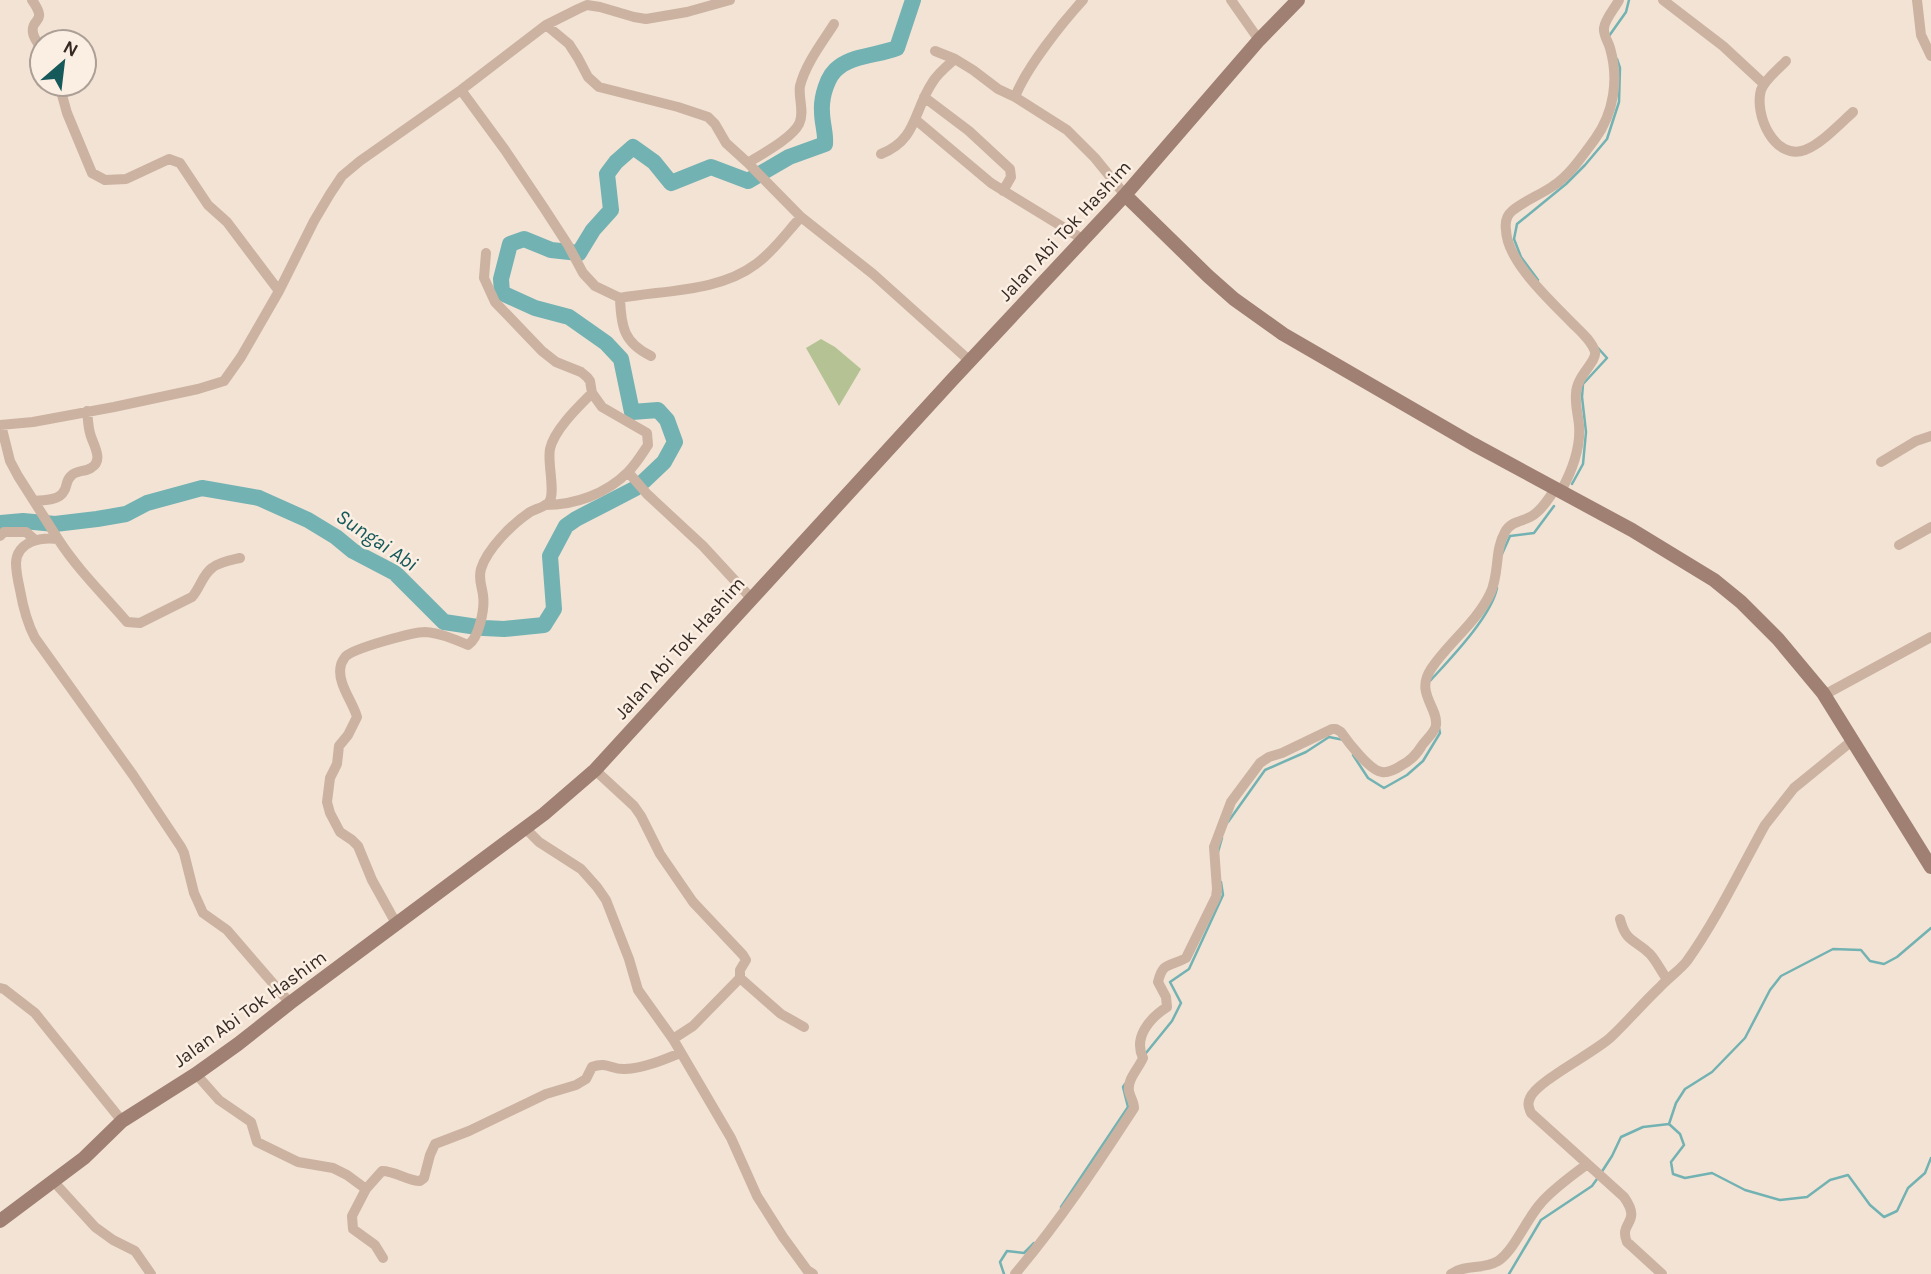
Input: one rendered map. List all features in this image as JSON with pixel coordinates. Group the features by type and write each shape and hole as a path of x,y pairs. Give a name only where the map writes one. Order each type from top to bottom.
{"main road":[{"name":"Jalan Abi Tok Hashim","path":"0,1221 84,1158 122,1121 196,1074 397,925 544,814 595,770 1084,240 1259,40 1298,0"},
{"path":"1125,195 1234,299 1283,334 1473,444 1632,530 1714,580 1760,620 1824,695 1931,867"}],"street":[{"path":"32,0 40,10 33,28"},
{"path":"240,558 209,569 192,597 140,623 127,622 90,583 58,540 10,461 0,425 33,422 156,399 224,381 279,291 314,221 342,176 360,161 563,15 587,5 646,19 687,12 730,0"},
{"path":"1015,96 1043,51 1083,0"},
{"path":"1231,0 1259,40"},
{"path":"1015,1274 1067,1208 1134,1108 1129,1087 1142,1055 1141,1034 1167,1007 1166,997 1158,982 1160,974 1167,965 1186,958 1216,897 1214,847 1227,810 1238,792 1269,757 1282,754 1332,729 1341,732 1378,772 1394,770 1416,754 1436,725 1427,699 1425,681 1430,670 1478,613 1490,593 1496,578 1506,530 1513,523 1535,515 1558,490 1572,468 1579,439 1576,389 1579,378 1596,355 1585,337 1551,302 1510,251 1506,240 1506,219 1511,211 1556,184 1573,167 1600,131 1614,91 1613,63 1603,30 1619,0"},
{"path":"1663,0 1723,46 1764,84"},
{"path":"1917,0 1921,35 1931,55"},
{"path":"751,167 800,123 801,83 813,57 834,24"},
{"path":"546,26 569,44 593,83 607,90 638,96 708,117 726,143 801,216 865,268 971,362"},
{"path":"935,51 955,59 998,89 1015,96 1058,124 1079,141 1125,195"},
{"path":"881,154 899,145 908,134 932,82 955,59"},
{"path":"1786,61 1764,84 1759,101 1762,122 1769,135 1783,148 1789,151 1805,150 1853,112"},
{"path":"461,90 505,150 568,245 583,273 595,286 620,298 675,291 730,279 758,264 801,216"},
{"path":"924,97 969,131 1010,169 1011,177 1003,191"},
{"path":"63,98 92,173 105,180 126,179 169,159 180,163 208,205 227,222 279,291"},
{"path":"916,120 991,183 1084,240"},
{"path":"486,253 484,278 495,302 542,351 556,362 587,377 592,393 603,407 647,433 648,445 620,479 592,496 563,505 545,505"},
{"path":"620,298 626,335 633,346 651,356"},
{"path":"397,925 372,880 358,846 340,832 327,802 330,778 337,764 339,747 357,717 341,678 341,664 346,656 356,651 423,632 468,645 473,641 482,618 484,599 479,576 486,555 519,521 548,503 551,497 551,479 548,460 552,442 574,411 592,393"},
{"path":"34,501 58,497 64,492 70,476 96,464 98,456 90,437 87,411"},
{"path":"1881,462 1916,441 1931,436"},
{"path":"628,472 751,598"},
{"path":"1899,545 1931,527"},
{"path":"0,536 4,532 26,531 34,539"},
{"path":"58,540 34,539 17,555 22,603 35,638 181,847 197,902 203,913 227,930 290,1003"},
{"path":"1824,695 1931,637"},
{"path":"1662,1274 1627,1242 1624,1236 1632,1211 1624,1197 1531,1113 1530,1098 1535,1090 1556,1074 1612,1036 1685,964 1777,808 1794,788 1853,740"},
{"path":"595,770 634,806 660,854 693,902 746,960 740,970 740,978 693,1026 673,1039"},
{"path":"525,828 539,842 581,869 606,900 639,990 673,1039 731,1138 757,1196 783,1237 807,1270 813,1274"},
{"path":"1620,919 1623,932 1650,955 1667,979"},
{"path":"740,978 781,1014 804,1027"},
{"path":"0,988 35,1013 122,1121"},
{"path":"383,1258 375,1245 354,1229 352,1216 366,1189 382,1171 420,1181 424,1178 429,1155 435,1144 469,1131 545,1094 576,1085 586,1079 592,1067 605,1064 629,1069 680,1053"},
{"path":"196,1074 219,1100 251,1122 257,1142 298,1162 333,1168 366,1189"},
{"path":"1451,1274 1457,1270 1498,1261 1508,1252 1540,1204 1591,1167"},
{"path":"54,1182 95,1227 135,1251 151,1274"}],"green space":[{"path":"821,339 861,369 839,406 806,348"}],"waterway":[{"name":"Sungai Abi","path":"644,481 664,462 675,442 667,420 658,410 632,412 621,359 606,343 569,317 535,308 502,293 501,279 510,244 524,239 551,250 579,253 593,230 611,210 607,174 633,147 654,162 671,183 711,167 748,181 789,157 825,144 822,106 831,75 852,60 897,48 913,0"},
{"path":"1609,36 1626,12 1629,0"},
{"path":"1538,280 1521,257 1514,239 1517,224 1566,184 1607,139 1619,102 1620,68 1617,59"},
{"path":"1572,484 1583,464 1586,432 1583,384 1607,358 1598,348"},
{"name":"Sungai Abi","path":"0,523 23,521 55,524 126,514 147,503 202,488 259,498 308,520 353,551 395,573 444,622 504,629 544,625 554,609 550,556 566,526 636,488"},
{"path":"1502,554 1510,536 1534,533 1554,506"},
{"path":"1430,681 1487,612 1497,588"},
{"path":"1353,755 1368,778 1384,788 1407,775 1423,761 1440,733 1439,728"},
{"path":"1228,822 1265,770 1306,752 1329,737 1344,740"},
{"path":"1218,852 1222,838"},
{"path":"1146,1053 1172,1021 1181,1003 1170,982 1189,969 1223,895 1221,882"},
{"path":"1669,1124 1676,1103 1685,1089 1712,1072 1745,1038 1770,990 1781,976 1833,949 1861,950 1870,961 1884,964 1897,957 1931,928"},
{"path":"1061,1207 1128,1107 1123,1087 1125,1084"},
{"path":"1601,1173 1621,1137 1643,1127 1669,1124 1680,1134 1684,1145 1671,1162 1673,1174 1685,1178 1712,1173 1745,1190 1780,1200 1807,1197 1830,1180 1848,1175 1870,1205 1884,1217 1897,1211 1908,1188 1925,1173 1931,1158"},
{"path":"1509,1274 1541,1220 1592,1186 1597,1179"},
{"path":"1004,1274 1000,1262 1007,1251 1024,1253 1034,1243"}]}
